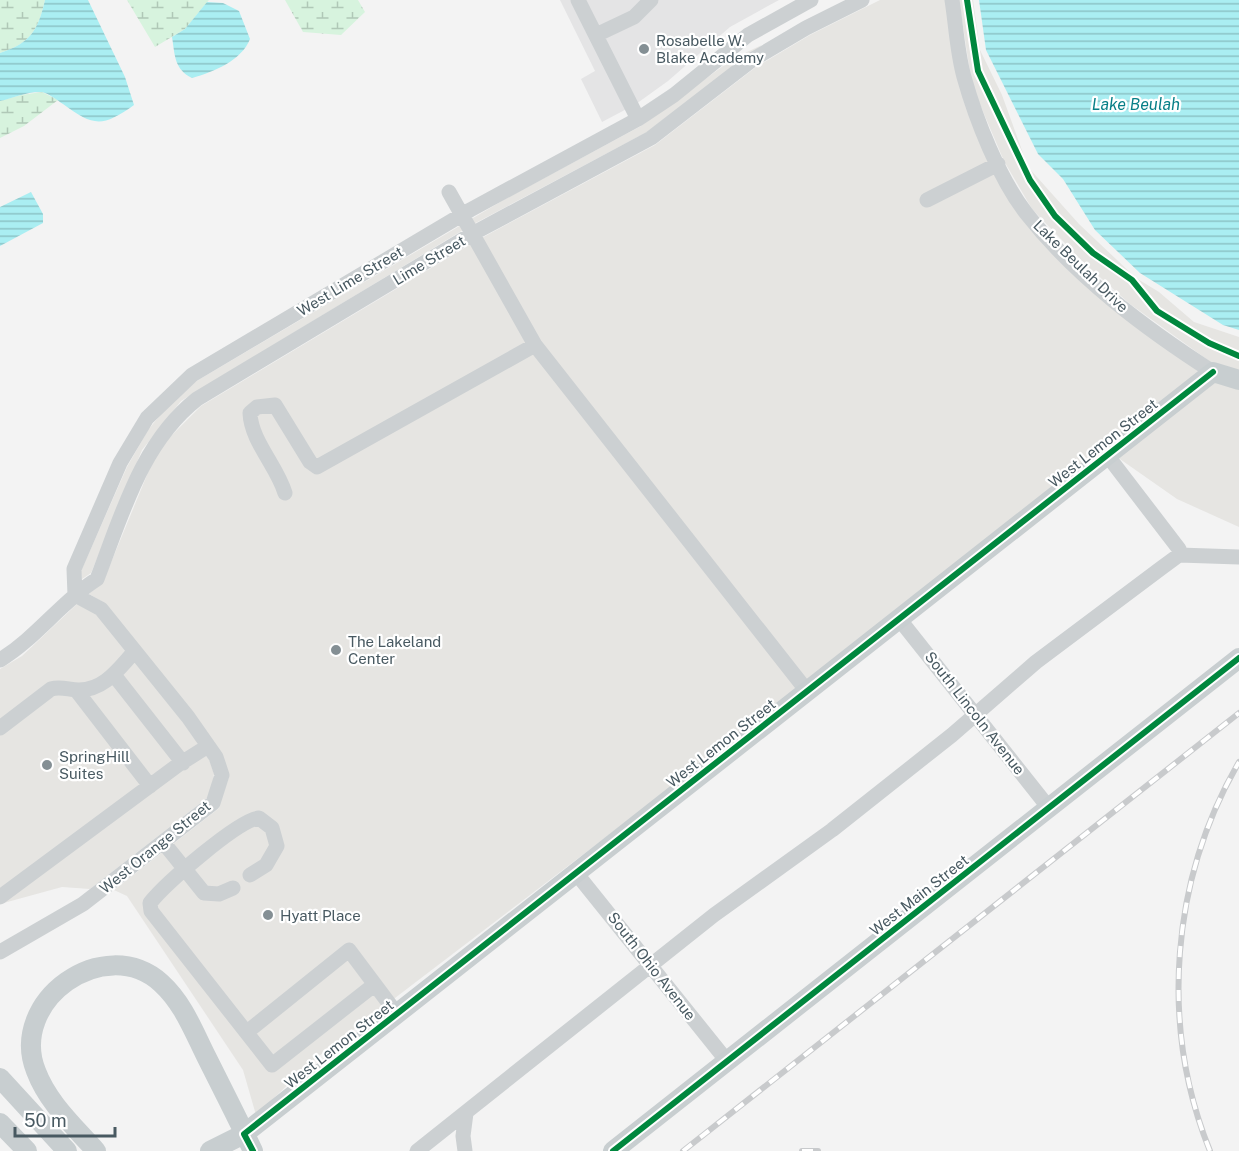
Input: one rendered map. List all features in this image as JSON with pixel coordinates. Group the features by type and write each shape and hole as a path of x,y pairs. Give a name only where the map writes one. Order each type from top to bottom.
{"main road":[{"name":"Lake Beulah Drive","path":"1213,372 1239,380"},
{"name":"West Lemon Street","path":"210,1151 249,1142 397,1014 1213,372"},
{"name":"West Main Street","path":"613,1151 1239,658"},
{"path":"96,1151 51,1101 35,1070 30,1036 41,1007 60,985 93,966 128,966 159,982 183,1009 249,1142"},
{"path":"0,1078 67,1151"},
{"path":"0,1123 27,1151"}],"street":[{"path":"578,0 638,119"},
{"path":"596,36 634,17 651,0"},
{"name":"West Lime Street","path":"75,595 74,568 120,463 147,418 192,375 461,215 638,119 674,95 748,35 811,0"},
{"name":"Lime Street","path":"75,595 97,579 148,454 186,408 258,361 472,234 651,138 752,60 862,0"},
{"name":"Lake Beulah Drive","path":"952,0 963,74 1011,191 1027,213 1080,269 1126,310 1213,372"},
{"path":"927,200 998,164"},
{"path":"449,192 535,345 807,691"},
{"path":"285,494 281,479 251,425 250,413 257,407 275,405 310,462 317,467 535,345"},
{"path":"1107,455 1179,549 1179,555"},
{"path":"417,1151 651,965 832,830 952,735 975,713 1061,642 1179,555 1239,558"},
{"path":"0,660 18,649 75,595"},
{"name":"West Orange Street","path":"0,952 61,920 213,803 222,775 216,758 176,702 101,609 75,595"},
{"name":"South Lincoln Avenue","path":"900,620 1050,808"},
{"path":"0,728 51,689 59,687 76,690 96,687 114,675 135,651"},
{"path":"114,675 183,763"},
{"path":"76,690 150,786"},
{"path":"0,897 208,746"},
{"path":"250,875 266,865 277,846 272,828 260,818 252,819 239,826 157,894 150,903 151,911 272,1065 374,985"},
{"path":"163,842 204,893 219,894 233,888"},
{"name":"South Ohio Avenue","path":"576,873 727,1061"},
{"path":"247,1032 349,950 397,1014"},
{"path":"465,1151 463,1136 466,1113"}],"shaded area":[{"name":"Rosabelle W. Blake Academy","path":"560,0 779,0 730,27 668,81 636,104 602,122 581,79 595,71"},
{"path":"880,0 945,0 1006,195 1200,372 715,754 315,1059 256,1115 243,1070 127,896 114,890 218,809 229,777 106,604 89,594 103,582 154,458 168,439 201,406 476,241 655,145 756,67 810,35"},
{"path":"959,0 973,0 980,50 1002,95 1028,167 1079,224 1136,278 1159,292 1194,322 1239,337 1239,373 1212,363 1130,304 1084,263 1032,209 1004,161 976,95 970,72"},
{"path":"762,45 647,132 468,227 181,401 142,450 91,573 82,579 81,571 127,467 148,430 162,413 195,382 507,198 641,126 734,58"},
{"path":"1214,381 1239,388 1239,527 1177,499 1117,457"},
{"path":"77,604 97,614 183,722 210,761 214,774 212,785 207,798 90,889 62,887 0,904 0,669 22,656"}],"green space":[{"path":"0,0 45,0 32,34 19,45 0,53"},
{"path":"127,0 209,0 185,29 155,47"},
{"path":"285,0 358,0 365,12 341,35 303,32"},
{"path":"42,92 58,100 24,126 0,138 0,101"}],"water":[{"path":"45,0 88,0 125,77 134,105 114,118 98,121 82,117 42,92 0,101 0,53 19,45 32,34"},
{"name":"Lake Beulah","path":"979,0 1239,0 1239,330 1223,325 1140,273 1095,230 1063,179 1038,154 986,50"},
{"path":"207,2 223,3 239,11 250,39 234,59 218,69 192,78 179,66 172,37 185,29"},
{"path":"31,192 43,214 43,223 0,246 0,207"}],"railway":[{"path":"683,1151 1239,713"},
{"path":"1210,1151 1194,1103 1183,1054 1179,1003 1180,953 1186,903 1199,854 1216,807 1239,762"},
{"path":"802,1151 818,1151"}],"cycle path":[{"path":"967,0 978,71 1030,180 1055,216 1093,253 1132,280 1157,311 1209,343 1239,356"},
{"path":"253,1151 244,1134 1213,372"},
{"path":"613,1151 1239,658"}],"place":[{"name":"Rosabelle W. Blake Academy","path":"644,49"},
{"name":"The Lakeland Center","path":"336,650"},
{"name":"SpringHill Suites","path":"47,765"},
{"name":"Hyatt Place","path":"268,915"}]}
